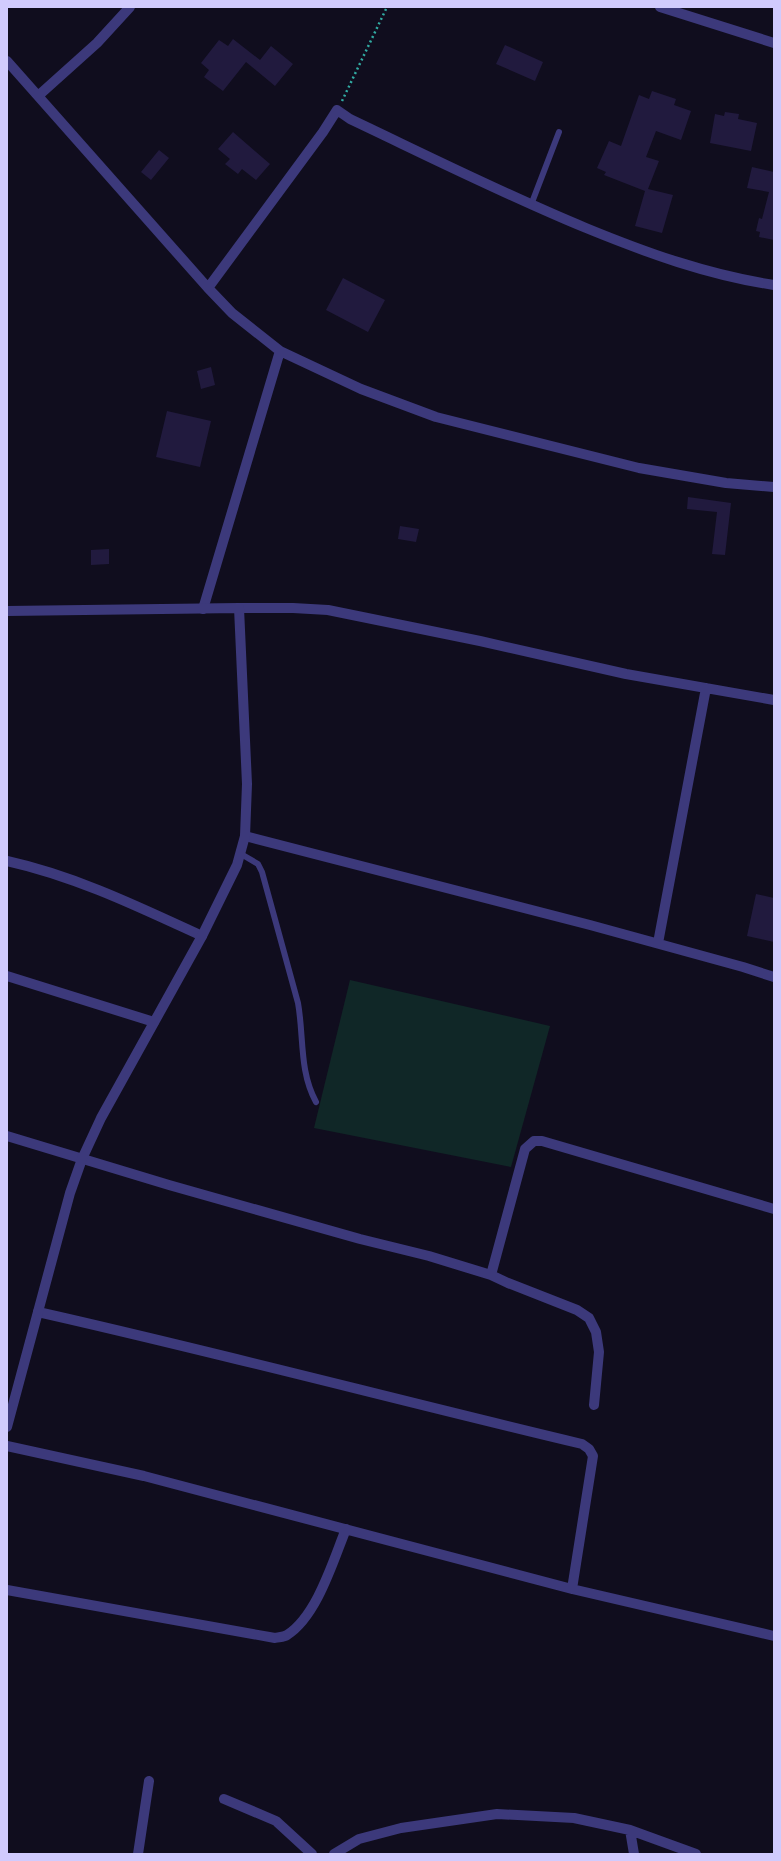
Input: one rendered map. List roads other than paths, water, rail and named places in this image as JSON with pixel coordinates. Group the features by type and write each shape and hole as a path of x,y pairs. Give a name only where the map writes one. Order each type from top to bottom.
{"street":[{"path":"38,96 96,43 130,7"},
{"path":"660,7 774,43"},
{"path":"7,61 208,288 232,313 280,351 361,389 436,417 639,468 726,483 774,487"},
{"path":"208,288 323,132 337,110 350,119 531,205 625,244 693,268 774,285"},
{"path":"203,609 280,351"},
{"path":"7,1427 70,1193 82,1158 101,1118 202,936 237,865 245,836 246,784 239,608"},
{"path":"7,611 239,608 293,608 328,610 480,641 626,674 774,700"},
{"path":"658,943 706,688"},
{"path":"245,836 658,943 774,977"},
{"path":"7,862 24,865 77,882 131,903 202,936"},
{"path":"7,976 154,1022"},
{"path":"7,1136 184,1190 360,1239 429,1256 491,1275 577,1310 589,1318 596,1332 599,1352 594,1405"},
{"path":"491,1275 525,1149 534,1141 542,1141 774,1210"},
{"path":"38,1312 182,1344 393,1398 582,1444 589,1449 593,1456 572,1589"},
{"path":"7,1446 144,1476 572,1589 774,1636"},
{"path":"7,1590 275,1638 286,1635 299,1624 313,1606 346,1530"},
{"path":"138,1854 149,1781"},
{"path":"224,1799 276,1821 312,1854"},
{"path":"334,1854 359,1839 401,1828 497,1814 574,1818 630,1830 696,1854"},
{"path":"630,1830 634,1854"}],"lane":[{"path":"531,205 559,132"},
{"path":"240,854 258,864 262,872 298,1003 301,1019 305,1073 308,1089 316,1102"}]}
